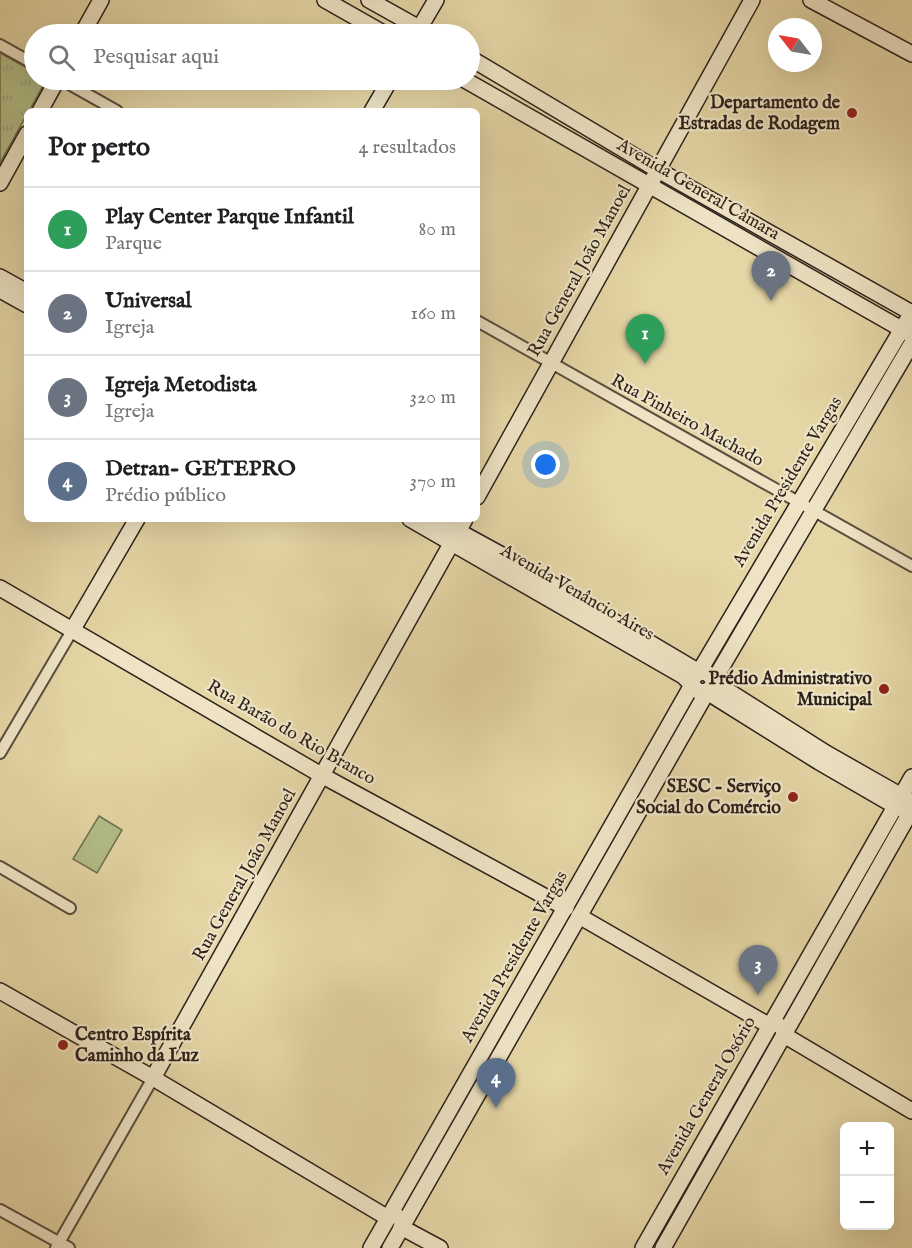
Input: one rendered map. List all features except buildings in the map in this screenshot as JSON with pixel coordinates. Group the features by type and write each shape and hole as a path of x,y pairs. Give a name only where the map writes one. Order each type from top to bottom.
{"main road":[{"path":"88,24 101,0"},
{"path":"325,0 367,24"},
{"path":"369,0 409,24"},
{"path":"426,24 436,0"},
{"name":"Rua General João Manoel","path":"480,491 752,0"},
{"path":"811,0 912,54"},
{"name":"Avenida General Câmara","path":"480,64 658,170 912,312"},
{"name":"Avenida General Câmara","path":"480,88 906,332"},
{"path":"42,108 52,90"},
{"path":"374,108 384,90"},
{"path":"0,183 24,139"},
{"path":"0,277 24,290"},
{"path":"0,290 24,303"},
{"name":"Avenida Presidente Vargas","path":"390,1248 696,678 798,503 906,332 912,312"},
{"name":"Avenida Presidente Vargas","path":"371,1248 710,686 912,343"},
{"path":"73,629 135,522"},
{"name":"Avenida Venâncio Aires","path":"422,522 458,531"},
{"name":"Avenida Venâncio Aires","path":"442,522 458,531 496,561 696,678 707,673 710,686"},
{"name":"Rua General João Manoel","path":"153,1078 458,531"},
{"name":"Rua Barão do Rio Branco","path":"0,588 323,776 572,912 770,1026 769,1033 774,1037 784,1035 912,1111"},
{"path":"710,686 822,757 907,806"},
{"name":"Avenida General Osório","path":"663,1248 784,1035 907,806 912,777"},
{"name":"Avenida General Osório","path":"643,1248 770,1026 907,806"},
{"path":"0,991 153,1078 388,1218 386,1223 390,1230 397,1231 401,1227 440,1248"}],"street":[{"path":"0,45 24,58"},
{"path":"80,90 112,108"},
{"name":"Rua Pinheiro Machado","path":"480,323 912,566"},
{"path":"0,753 73,629"},
{"path":"0,867 70,908"},
{"name":"Rua General João Manoel","path":"62,1246 153,1078"},
{"path":"0,1210 62,1246"}],"green space":[{"path":"0,53 24,66 24,90 41,90 31,108 24,108 24,119 0,163"},
{"path":"99,816 122,830 97,873 73,859"}],"place":[{"name":"Departamento de Estradas de Rodagem","path":"852,113"},
{"name":"Universal","path":"771,301"},
{"name":"Play Center Parque Infantil","path":"645,364"},
{"name":"Prédio Administrativo Municipal","path":"884,689"},
{"name":"SESC - Serviço Social do Comércio","path":"793,797"},
{"name":"Igreja Metodista","path":"758,995"},
{"name":"Centro Espírita Caminho da Luz","path":"63,1045"},
{"name":"Detran- GETEPRO","path":"496,1108"}]}
